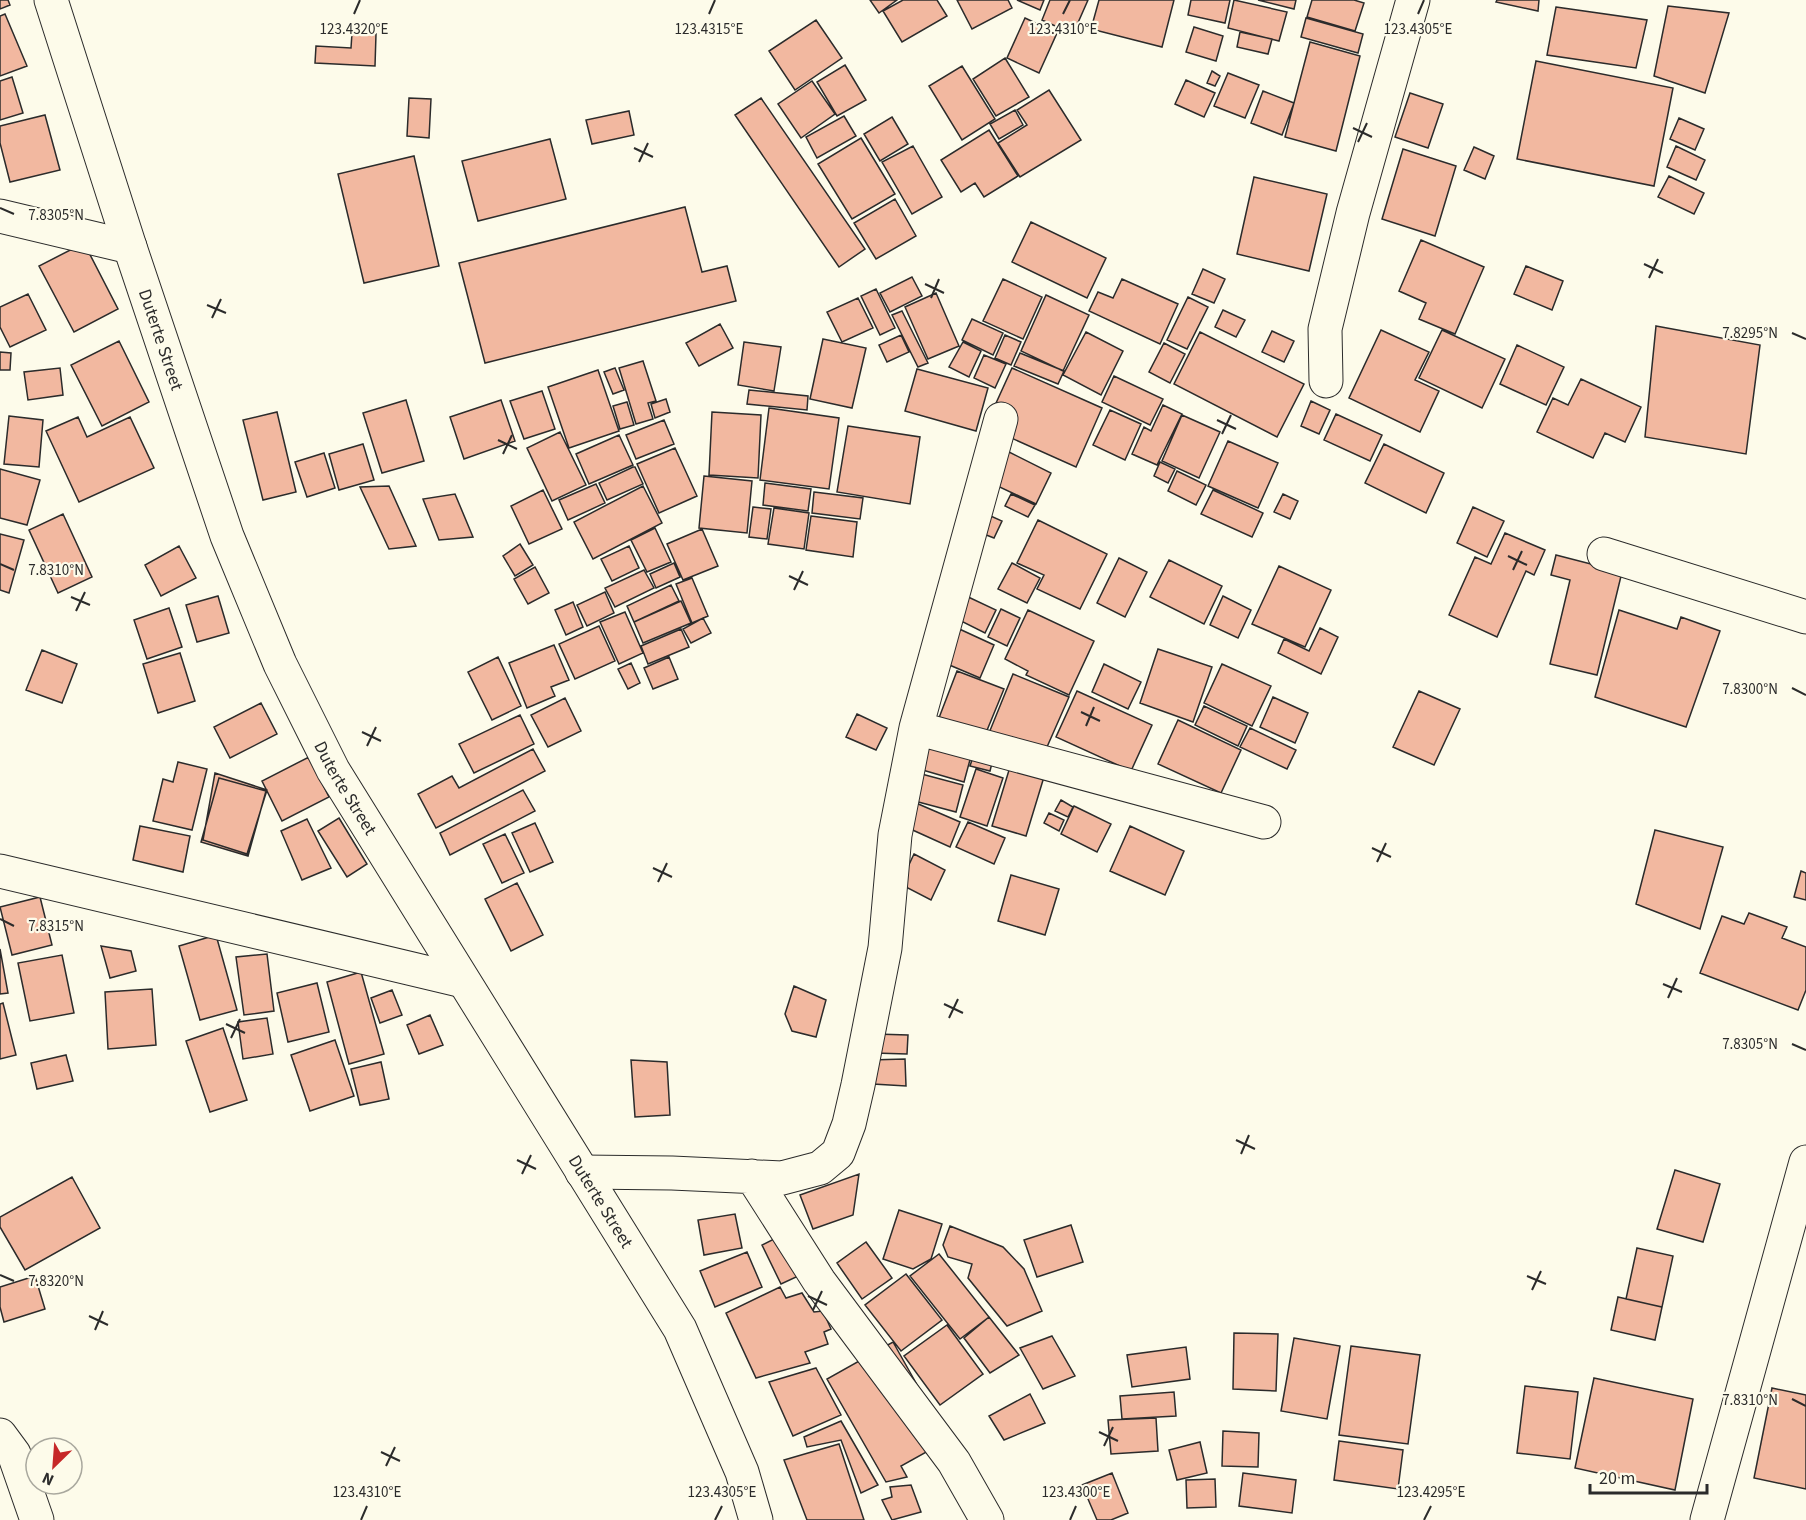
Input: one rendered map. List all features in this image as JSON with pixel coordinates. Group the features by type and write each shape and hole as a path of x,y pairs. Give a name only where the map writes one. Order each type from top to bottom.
{"street":[{"name":"Duterte Street","path":"51,0 130,247 227,536 280,664 333,770 680,1329 742,1472 756,1520"},
{"path":"1326,381 1325,329 1353,213 1413,0"},
{"path":"0,216 130,247"},
{"path":"582,1172 782,1178 820,1168 838,1153 849,1124 885,948 896,836 916,728 1001,419"},
{"path":"1604,554 1806,617"},
{"path":"916,728 1264,822"},
{"path":"0,872 463,981"},
{"path":"1707,1520 1806,1162"},
{"path":"752,1176 819,1281 954,1462 987,1520"},
{"path":"0,1435 14,1454 37,1520"}],"building":[{"path":"0,0 8,0 10,5 0,9"},
{"path":"870,0 897,0 879,13"},
{"path":"903,0 937,0 947,16 902,42 883,11"},
{"path":"957,0 1008,0 1012,8 972,29"},
{"path":"1017,0 1044,0 1040,10"},
{"path":"1050,0 1088,0 1073,34 1042,20"},
{"path":"1099,0 1174,0 1162,47 1091,29"},
{"path":"1191,0 1230,0 1225,23 1188,15"},
{"path":"1234,0 1287,12 1279,41 1228,28"},
{"path":"1258,0 1296,0 1294,9"},
{"path":"1312,0 1354,0 1364,3 1355,31 1307,17"},
{"path":"1497,0 1539,0 1538,11 1496,2"},
{"path":"1668,6 1729,13 1705,93 1654,76"},
{"path":"1556,7 1647,20 1636,68 1547,55"},
{"path":"5,14 27,66 0,76 0,16"},
{"path":"1025,18 1057,33 1039,73 1007,58"},
{"path":"1306,18 1363,34 1358,53 1301,37"},
{"path":"816,20 842,58 795,90 769,51"},
{"path":"1194,27 1223,36 1216,61 1186,52"},
{"path":"1240,32 1272,39 1268,54 1237,47"},
{"path":"352,33 376,34 375,66 315,63 316,46 351,48"},
{"path":"1310,42 1360,56 1336,151 1285,137"},
{"path":"1005,58 1029,97 996,116 973,79"},
{"path":"1536,61 1673,88 1654,186 1517,159"},
{"path":"845,65 866,100 837,116 817,82"},
{"path":"962,66 995,119 962,140 929,86"},
{"path":"1212,71 1220,76 1215,86 1207,83"},
{"path":"1228,73 1259,85 1245,118 1214,106"},
{"path":"12,77 23,113 0,120 0,81"},
{"path":"1186,80 1215,93 1204,117 1175,104"},
{"path":"812,81 835,114 801,138 778,104"},
{"path":"1049,90 1081,140 1020,177 998,143 1027,125 1017,110"},
{"path":"1263,91 1294,103 1282,135 1251,123"},
{"path":"1410,93 1443,104 1428,148 1395,137"},
{"path":"409,98 431,99 429,138 407,136"},
{"path":"761,98 865,249 839,267 735,115"},
{"path":"1015,110 1023,125 999,139 990,124"},
{"path":"629,111 634,135 592,144 586,120"},
{"path":"45,115 60,170 10,182 0,143 0,126"},
{"path":"844,116 856,136 817,158 806,137"},
{"path":"892,117 908,144 880,161 864,134"},
{"path":"1679,118 1704,129 1695,150 1670,139"},
{"path":"989,130 1018,176 984,197 975,183 961,192 941,160"},
{"path":"861,138 895,194 852,219 818,164"},
{"path":"550,139 566,199 478,221 462,161"},
{"path":"913,146 942,197 912,214 882,162"},
{"path":"1676,146 1705,160 1696,180 1667,167"},
{"path":"1474,147 1494,156 1485,179 1464,170"},
{"path":"1403,149 1456,166 1435,236 1382,219"},
{"path":"414,156 439,266 364,283 338,174"},
{"path":"1669,176 1704,193 1694,214 1658,197"},
{"path":"1254,177 1327,194 1309,271 1237,254"},
{"path":"895,199 916,236 876,259 854,223"},
{"path":"685,207 702,272 727,266 736,301 485,363 459,263"},
{"path":"1031,222 1106,258 1087,298 1012,262"},
{"path":"1421,240 1484,267 1455,334 1419,319 1426,303 1399,291"},
{"path":"84,243 118,309 74,332 39,266"},
{"path":"1526,266 1563,281 1552,310 1514,294"},
{"path":"1203,269 1225,279 1214,303 1192,294"},
{"path":"912,277 922,296 890,312 880,293"},
{"path":"1003,279 1042,297 1023,339 983,321"},
{"path":"1122,279 1178,304 1160,344 1089,311 1098,292 1113,298"},
{"path":"876,289 895,328 880,335 861,296"},
{"path":"936,293 959,346 928,359 905,307"},
{"path":"28,294 46,330 10,347 0,327 0,307"},
{"path":"1046,295 1089,315 1063,371 1021,351"},
{"path":"1188,297 1208,307 1187,349 1167,340"},
{"path":"858,298 873,328 842,342 827,312"},
{"path":"1223,310 1245,320 1236,337 1215,327"},
{"path":"902,311 928,363 918,367 892,315"},
{"path":"972,319 1003,333 993,355 962,340"},
{"path":"720,324 733,348 699,366 686,343"},
{"path":"1656,326 1760,345 1746,454 1645,437"},
{"path":"1381,330 1429,352 1415,380 1439,391 1420,432 1349,398"},
{"path":"1442,330 1505,359 1482,408 1419,378"},
{"path":"1272,331 1294,341 1284,362 1262,352"},
{"path":"1086,332 1123,351 1101,395 1063,375"},
{"path":"1200,332 1304,384 1277,437 1174,384"},
{"path":"901,335 909,352 887,362 879,345"},
{"path":"1005,335 1021,342 1011,365 995,358"},
{"path":"823,339 866,348 852,408 810,399"},
{"path":"119,341 149,402 102,426 71,365"},
{"path":"744,342 781,347 774,391 738,385"},
{"path":"963,342 981,351 969,377 949,367"},
{"path":"1164,343 1185,354 1170,383 1149,372"},
{"path":"1517,345 1564,367 1546,405 1500,384"},
{"path":"0,352 11,353 10,370 0,370"},
{"path":"1020,353 1064,371 1058,384 1014,366"},
{"path":"984,355 1006,364 995,388 974,378"},
{"path":"643,361 656,401 648,403 653,419 636,424 619,368"},
{"path":"60,368 63,395 28,400 24,372"},
{"path":"615,368 624,390 613,394 604,372"},
{"path":"1012,368 1102,408 1076,467 1009,437 992,412"},
{"path":"917,369 988,388 976,431 905,411"},
{"path":"598,370 619,431 569,448 548,387"},
{"path":"1114,376 1163,399 1150,425 1102,402"},
{"path":"1581,379 1641,407 1625,442 1605,433 1593,458 1537,432 1553,398 1568,405"},
{"path":"749,390 808,396 807,410 747,404"},
{"path":"542,391 555,429 524,439 510,401"},
{"path":"666,399 670,412 655,418 651,404"},
{"path":"406,400 424,461 382,473 363,413"},
{"path":"501,400 515,441 464,459 450,417"},
{"path":"1311,401 1330,410 1319,434 1301,426"},
{"path":"627,402 634,425 620,429 613,406"},
{"path":"1163,405 1182,414 1157,465 1132,454 1144,427 1151,431"},
{"path":"769,408 839,418 829,489 760,480"},
{"path":"1110,410 1141,424 1125,460 1093,445"},
{"path":"277,412 296,492 263,500 243,420"},
{"path":"712,412 761,415 758,478 709,475"},
{"path":"1336,414 1382,435 1370,461 1324,440"},
{"path":"1182,415 1220,432 1199,478 1162,461"},
{"path":"9,416 43,420 39,467 4,464"},
{"path":"78,417 87,437 130,417 154,468 79,502 46,431"},
{"path":"664,420 674,444 636,459 626,435"},
{"path":"848,426 920,437 910,504 837,492"},
{"path":"560,432 586,485 552,501 527,448"},
{"path":"619,435 633,465 589,484 576,454"},
{"path":"1228,441 1278,463 1258,508 1208,486"},
{"path":"363,444 374,480 339,490 329,454"},
{"path":"1384,444 1444,473 1426,513 1365,483"},
{"path":"675,448 697,496 659,513 637,464"},
{"path":"1007,451 1051,473 1036,504 991,483"},
{"path":"324,453 335,488 307,497 295,462"},
{"path":"1160,462 1175,469 1168,483 1154,476"},
{"path":"633,467 643,484 607,500 599,483"},
{"path":"0,469 40,480 27,525 0,518"},
{"path":"1177,471 1206,485 1196,505 1168,491"},
{"path":"704,476 752,481 747,533 699,528"},
{"path":"765,483 811,489 808,511 763,505"},
{"path":"596,484 605,503 568,520 559,500"},
{"path":"389,486 416,546 389,549 360,487"},
{"path":"643,486 662,523 593,559 574,522"},
{"path":"543,490 562,529 529,544 511,506"},
{"path":"1213,490 1263,513 1252,537 1201,514"},
{"path":"814,492 863,498 860,519 812,513"},
{"path":"455,494 473,537 439,540 423,499"},
{"path":"1011,494 1035,505 1028,517 1005,506"},
{"path":"1283,494 1298,501 1290,519 1274,512"},
{"path":"753,507 771,509 767,539 749,537"},
{"path":"1473,507 1504,521 1487,557 1457,543"},
{"path":"774,508 809,513 804,549 768,544"},
{"path":"984,513 1002,521 994,538 976,531"},
{"path":"63,514 92,577 58,593 29,530"},
{"path":"811,516 857,522 853,557 806,550"},
{"path":"1038,520 1107,554 1080,609 1037,589 1044,575 1017,563"},
{"path":"655,528 671,562 647,572 631,540"},
{"path":"702,529 718,566 683,580 667,544"},
{"path":"1505,533 1545,550 1534,575 1526,571 1497,637 1449,615 1475,557 1491,564"},
{"path":"0,534 24,540 9,593 0,590"},
{"path":"520,544 533,565 515,576 503,556"},
{"path":"179,546 196,578 161,596 145,565"},
{"path":"629,546 639,568 612,581 601,559"},
{"path":"1556,555 1622,572 1597,675 1550,664 1570,580 1551,575"},
{"path":"1119,558 1147,572 1125,617 1097,603"},
{"path":"1169,560 1222,586 1204,624 1150,597"},
{"path":"674,563 680,577 656,588 650,574"},
{"path":"1012,563 1040,578 1027,603 998,589"},
{"path":"1279,566 1331,590 1305,647 1252,624"},
{"path":"535,567 549,593 528,604 514,579"},
{"path":"644,570 654,588 615,607 605,588"},
{"path":"692,578 708,616 692,623 676,584"},
{"path":"671,585 679,601 634,622 627,606"},
{"path":"605,592 614,613 587,626 577,605"},
{"path":"964,595 996,610 985,633 953,617"},
{"path":"218,596 229,633 197,642 186,605"},
{"path":"1223,596 1251,610 1238,638 1210,625"},
{"path":"681,601 691,623 643,643 634,622"},
{"path":"573,602 583,627 566,635 555,610"},
{"path":"169,608 182,647 147,659 134,620"},
{"path":"1001,609 1020,618 1007,646 988,637"},
{"path":"1028,610 1094,641 1069,695 1026,675 1028,671 1005,659"},
{"path":"1619,610 1677,629 1681,617 1720,631 1686,727 1595,697"},
{"path":"625,612 643,653 619,664 600,622"},
{"path":"703,618 711,633 691,643 683,629"},
{"path":"599,626 615,661 575,679 559,644"},
{"path":"955,627 994,645 980,678 940,661"},
{"path":"1320,628 1338,637 1321,674 1278,653 1284,639 1309,651"},
{"path":"681,629 689,647 648,664 641,646"},
{"path":"554,645 569,680 551,687 555,696 527,708 509,663"},
{"path":"1158,649 1212,667 1193,722 1140,703"},
{"path":"42,650 77,664 62,703 26,690"},
{"path":"180,653 195,701 158,713 143,664"},
{"path":"498,657 521,706 492,720 468,672"},
{"path":"669,657 678,679 653,689 644,668"},
{"path":"631,663 640,683 628,689 618,669"},
{"path":"1104,664 1141,682 1128,709 1092,692"},
{"path":"1222,664 1271,686 1252,726 1204,703"},
{"path":"957,671 1004,689 983,740 937,723"},
{"path":"1013,674 1069,697 1043,756 989,733"},
{"path":"1077,691 1152,725 1131,771 1056,737"},
{"path":"1419,691 1460,709 1434,765 1393,747"},
{"path":"1273,697 1308,713 1295,743 1260,727"},
{"path":"565,698 581,731 548,747 531,715"},
{"path":"261,703 277,734 230,758 214,727"},
{"path":"1204,706 1247,726 1238,746 1195,725"},
{"path":"857,714 887,728 876,750 846,737"},
{"path":"520,715 534,744 474,773 459,744"},
{"path":"1178,720 1241,750 1221,793 1158,764"},
{"path":"1250,728 1296,750 1287,769 1240,747"},
{"path":"926,744 971,756 964,782 919,769"},
{"path":"533,749 545,771 436,828 418,794 452,776 459,788"},
{"path":"974,754 993,759 990,771 970,766"},
{"path":"309,757 329,797 282,821 262,781"},
{"path":"1013,757 1047,767 1026,836 992,826"},
{"path":"178,762 207,769 192,830 153,821 163,779 173,782"},
{"path":"976,769 1003,778 987,826 960,817"},
{"path":"914,772 963,785 956,812 907,799"},
{"path":"215,773 267,790 247,854 203,840"},
{"path":"219,778 266,791 248,856 201,842"},
{"path":"523,790 535,811 450,855 440,833"},
{"path":"1061,800 1073,807 1068,817 1055,811"},
{"path":"916,803 960,822 950,847 906,827"},
{"path":"1074,806 1111,824 1097,852 1061,834"},
{"path":"1049,813 1064,820 1059,831 1044,823"},
{"path":"339,818 367,864 347,877 318,831"},
{"path":"307,819 331,868 302,880 281,831"},
{"path":"968,822 1005,838 994,864 956,847"},
{"path":"535,823 553,862 530,872 512,833"},
{"path":"140,826 190,836 183,872 133,860"},
{"path":"1130,826 1184,851 1165,895 1110,871"},
{"path":"1655,830 1723,847 1700,929 1636,904"},
{"path":"505,834 524,873 502,883 483,844"},
{"path":"914,854 945,870 931,900 900,884"},
{"path":"1801,871 1806,873 1806,900 1794,897"},
{"path":"1011,875 1059,889 1045,935 998,921"},
{"path":"517,883 543,935 511,951 485,899"},
{"path":"40,897 52,945 12,955 0,907"},
{"path":"1749,913 1787,927 1782,938 1806,947 1806,990 1798,1010 1700,973 1722,916 1744,924"},
{"path":"216,935 237,1010 200,1020 179,946"},
{"path":"101,946 131,951 136,971 110,978"},
{"path":"0,949 8,993 0,994"},
{"path":"267,954 274,1011 244,1015 236,957"},
{"path":"62,955 74,1013 30,1021 18,963"},
{"path":"361,972 384,1054 349,1064 327,982"},
{"path":"317,983 329,1032 288,1042 277,993"},
{"path":"794,986 826,1000 816,1037 792,1031 785,1014"},
{"path":"152,989 156,1045 108,1049 105,992"},
{"path":"392,990 402,1015 380,1023 371,998"},
{"path":"3,1003 16,1055 0,1059 0,1004"},
{"path":"430,1015 443,1045 419,1054 407,1025"},
{"path":"267,1018 273,1054 243,1059 238,1022"},
{"path":"223,1028 247,1100 210,1112 186,1041"},
{"path":"875,1034 908,1035 907,1054 874,1053"},
{"path":"335,1040 354,1096 310,1111 291,1055"},
{"path":"66,1055 73,1081 37,1089 31,1063"},
{"path":"905,1059 906,1086 873,1084 870,1060"},
{"path":"631,1060 667,1062 670,1115 635,1117"},
{"path":"381,1062 389,1099 360,1105 351,1069"},
{"path":"1675,1170 1720,1184 1703,1242 1657,1229"},
{"path":"859,1174 853,1215 813,1229 800,1195"},
{"path":"72,1177 100,1228 25,1270 0,1227 0,1217"},
{"path":"899,1210 942,1224 931,1259 913,1269 883,1259"},
{"path":"735,1214 742,1248 704,1255 698,1220"},
{"path":"802,1225 822,1265 781,1284 762,1245"},
{"path":"1071,1225 1083,1262 1037,1277 1024,1240"},
{"path":"950,1226 1003,1247 1024,1269 1042,1311 1007,1326 968,1278 972,1264 948,1257 943,1245"},
{"path":"866,1242 892,1278 862,1299 837,1263"},
{"path":"1637,1248 1673,1256 1662,1307 1626,1299"},
{"path":"747,1252 762,1287 715,1307 700,1271"},
{"path":"939,1254 989,1317 960,1339 910,1276"},
{"path":"906,1274 942,1320 901,1351 865,1305"},
{"path":"35,1276 45,1309 4,1322 0,1307 0,1287"},
{"path":"780,1287 786,1298 802,1293 814,1312 823,1311 831,1329 824,1332 828,1344 805,1352 810,1363 756,1378 726,1313"},
{"path":"1618,1297 1662,1307 1655,1340 1611,1330"},
{"path":"989,1317 1019,1355 990,1373 964,1338"},
{"path":"947,1325 983,1374 940,1405 904,1356"},
{"path":"1234,1333 1278,1334 1276,1391 1233,1389"},
{"path":"1052,1336 1075,1376 1043,1389 1020,1348"},
{"path":"1294,1338 1340,1346 1327,1419 1281,1411"},
{"path":"893,1342 948,1440 901,1466 907,1477 886,1482 827,1379"},
{"path":"1351,1346 1420,1355 1408,1444 1339,1435"},
{"path":"1186,1347 1190,1379 1132,1387 1127,1355"},
{"path":"816,1368 841,1415 793,1436 769,1382"},
{"path":"1594,1378 1693,1399 1675,1490 1575,1468"},
{"path":"1525,1386 1578,1392 1570,1459 1517,1453"},
{"path":"1772,1388 1806,1395 1806,1489 1754,1478"},
{"path":"1174,1392 1176,1416 1122,1419 1120,1396"},
{"path":"1030,1394 1045,1423 1004,1440 989,1416"},
{"path":"1156,1418 1158,1451 1111,1454 1108,1420"},
{"path":"841,1421 878,1485 861,1493 841,1440 807,1447 804,1437"},
{"path":"1223,1431 1259,1433 1258,1467 1222,1466"},
{"path":"1339,1441 1403,1450 1398,1489 1334,1480"},
{"path":"1200,1442 1207,1473 1177,1480 1169,1450"},
{"path":"839,1444 864,1520 807,1520 784,1460"},
{"path":"1112,1473 1128,1513 1111,1520 1097,1520 1082,1485"},
{"path":"1243,1473 1296,1480 1292,1513 1239,1506"},
{"path":"1215,1479 1216,1507 1187,1508 1186,1480"},
{"path":"911,1485 921,1512 892,1520 882,1500 892,1497 890,1487"}]}
